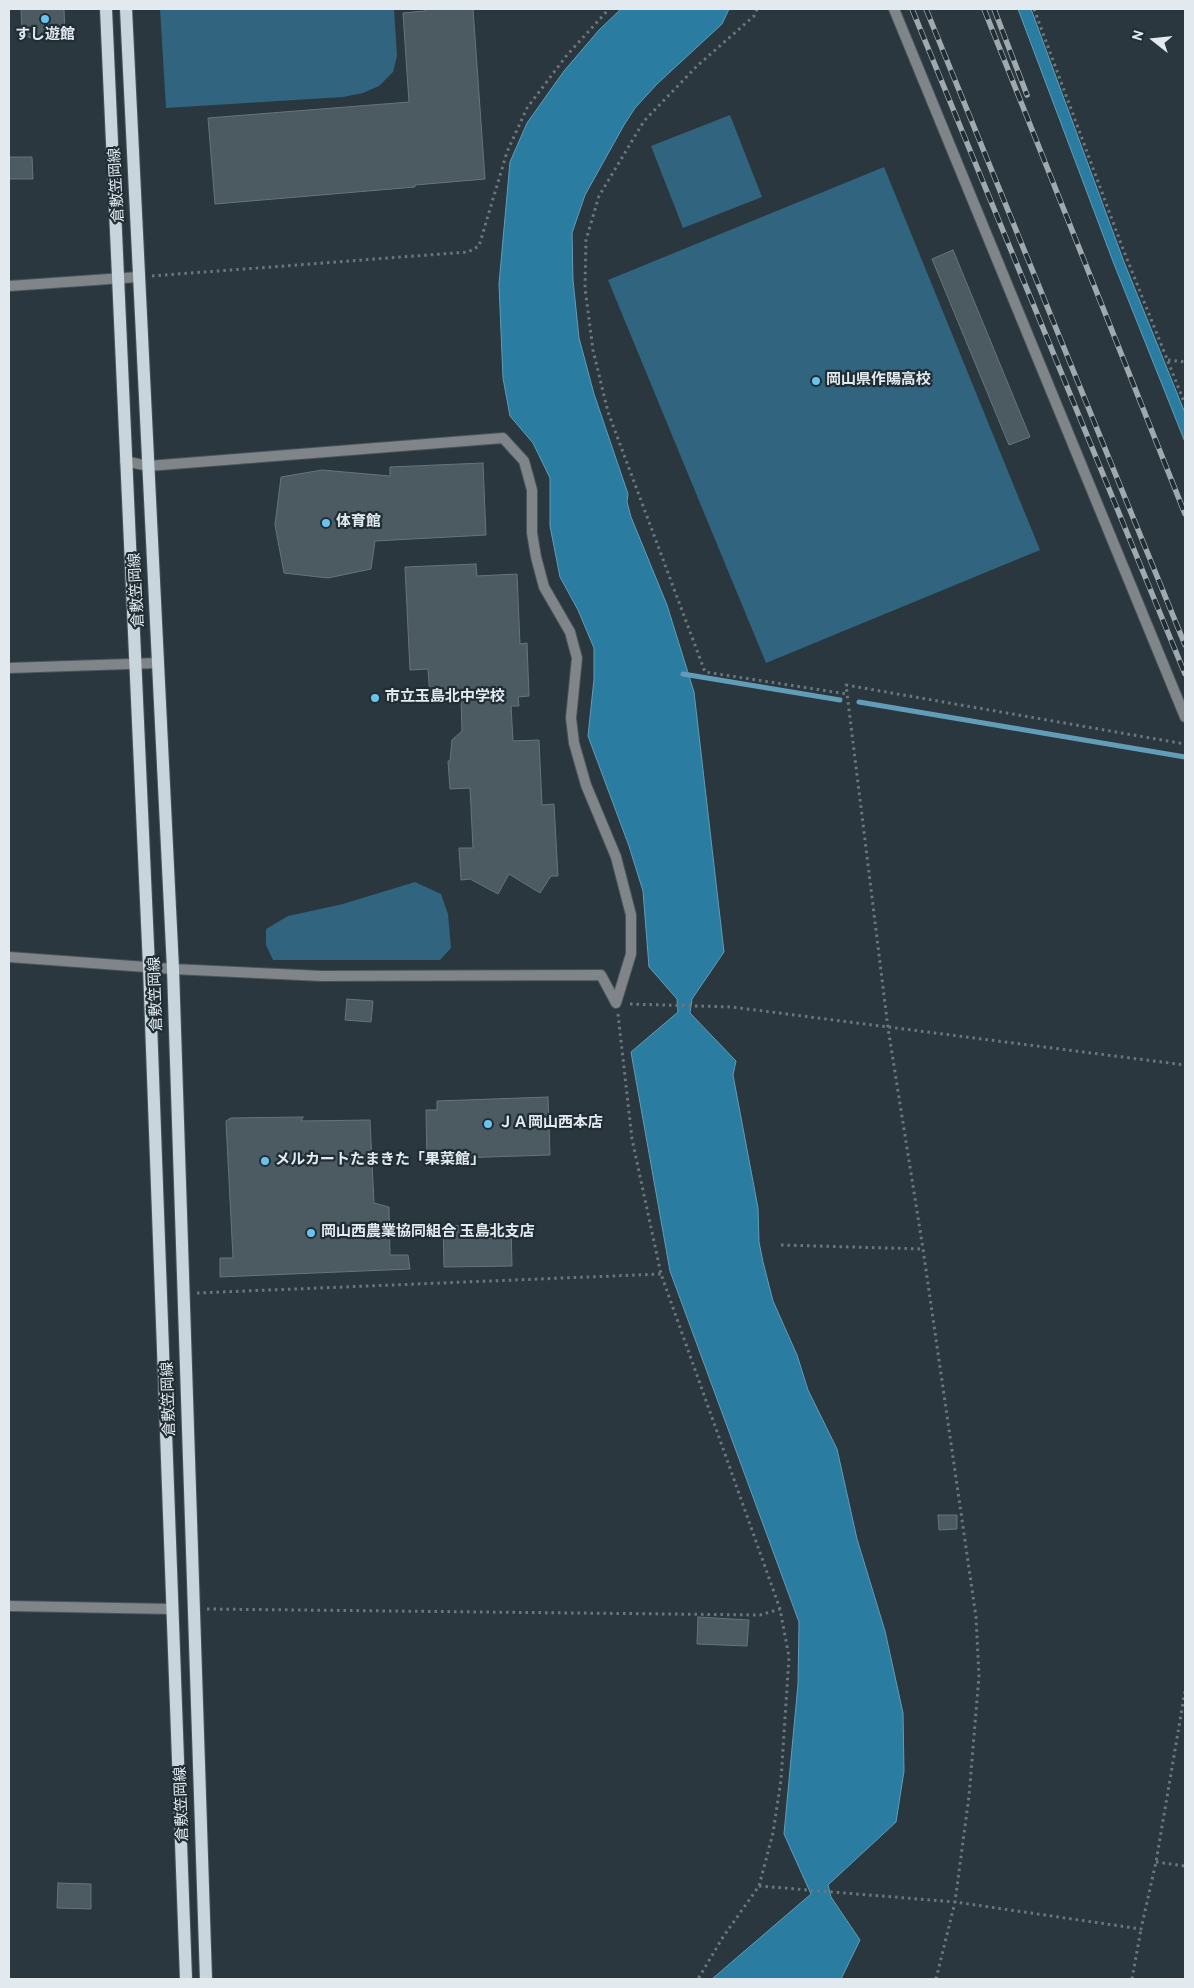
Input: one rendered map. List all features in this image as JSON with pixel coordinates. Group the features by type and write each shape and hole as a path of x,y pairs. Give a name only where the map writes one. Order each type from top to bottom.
{"main road":[{"name":"倉敷笠岡線","path":"106,9 149,967 186,1979"},
{"name":"倉敷笠岡線","path":"126,9 173,969 192,1609 206,1979"}],"street":[{"path":"894,9 1185,717"},
{"path":"9,286 138,278"},
{"path":"125,462 148,466 503,438 524,461 532,490 532,533 536,557 544,586 570,632 578,658 571,718 574,743 586,785 616,857 631,915 631,954 616,1003"},
{"path":"9,668 158,663"},
{"path":"9,957 173,969 320,976 601,974 616,1003"},
{"path":"9,1606 171,1609"}],"path":[{"path":"138,278 468,252 479,246 507,152 527,108 567,55 609,9"},
{"path":"757,9 754,16 697,66 644,121 599,196 586,240 585,288 593,350 608,412 705,672 846,694"},
{"path":"1034,9 1123,249 1185,404"},
{"path":"1168,360 1185,362"},
{"path":"936,1979 955,1902 969,1796 979,1676 976,1617 923,1249 888,1028 846,685 1185,744"},
{"path":"698,1979 723,1937 759,1886 773,1834 781,1780 789,1657 780,1609 661,1274 632,1139 616,1003 732,1007 1185,1065"},
{"path":"781,1245 923,1249"},
{"path":"183,1293 661,1274"},
{"path":"192,1609 760,1615 780,1609"},
{"path":"1132,1979 1156,1862 1185,1691"},
{"path":"1156,1862 1185,1866"},
{"path":"759,1886 955,1902 1141,1929"}],"shaded area":[{"path":"160,9 394,9 397,56 393,72 379,86 363,93 343,97 166,108"},
{"path":"621,9 729,9 722,24 657,84 635,108 624,125 585,195 572,233 573,280 579,338 594,394 628,494 627,502 631,517 667,605 694,692 724,952 692,999 690,1013 736,1061 733,1075 758,1208 759,1242 763,1262 773,1301 797,1355 808,1390 837,1449 857,1539 885,1631 903,1713 904,1771 896,1822 828,1885 831,1897 860,1940 841,1979 712,1979 811,1894 784,1834 798,1684 799,1622 670,1271 631,1052 678,1012 677,999 649,967 643,891 629,846 588,736 594,679 594,648 578,610 560,577 550,526 550,478 533,443 510,416 503,378 499,284 510,162 527,123 564,71 599,30"},
{"path":"1018,9 1031,9 1124,262 1185,413 1185,442 1114,264"},
{"path":"730,115 762,197 683,228 651,146"},
{"path":"884,167 1040,550 766,663 608,280"},
{"path":"415,882 441,894 448,914 451,948 440,960 273,960 266,945 266,929 288,916 343,904"}],"building":[{"path":"21,9 64,9 65,36 51,33 49,39 42,38 41,41 22,35"},
{"path":"425,9 473,9 485,179 415,185 415,187 215,204 208,118 409,102 403,13 425,11"},
{"path":"9,157 32,157 33,179 9,179"},
{"path":"953,250 1030,437 1009,445 932,259"},
{"path":"483,463 486,535 375,541 371,569 328,578 284,573 275,525 281,477 322,470 390,476 390,467"},
{"path":"476,564 477,576 517,574 520,644 527,643 529,696 518,697 519,706 511,706 513,741 539,740 542,805 554,804 558,876 551,876 540,893 509,874 498,894 470,879 461,880 459,848 473,848 470,788 450,789 448,761 450,761 452,740 462,731 461,698 430,699 428,669 410,670 405,567"},
{"path":"347,999 373,1001 371,1022 345,1020"},
{"name":"ＪＡ岡山西本店","path":"548,1097 550,1155 427,1159 426,1110 437,1110 437,1101"},
{"path":"303,1117 301,1121 370,1120 374,1203 389,1207 390,1255 408,1255 410,1269 220,1277 220,1258 233,1258 226,1121 231,1118"},
{"path":"511,1224 512,1266 444,1267 443,1226"},
{"path":"938,1515 957,1515 957,1529 939,1530"},
{"path":"698,1617 749,1620 747,1646 697,1644"},
{"path":"58,1883 91,1884 91,1909 57,1908"}],"waterway":[{"path":"683,674 840,700"},
{"path":"859,702 1185,757"}],"railway":[{"path":"912,9 1185,674"},
{"path":"926,9 1185,645"},
{"path":"984,9 1185,514"},
{"path":"994,9 1027,95"}],"place":[{"name":"すし遊館","path":"45,19"},
{"name":"岡山県作陽高校","path":"816,381"},
{"name":"体育館","path":"326,523"},
{"name":"市立玉島北中学校","path":"375,698"},
{"name":"ＪＡ岡山西本店","path":"488,1124"},
{"name":"メルカートたまきた「果菜館」","path":"265,1161"},
{"name":"岡山西農業協同組合 玉島北支店","path":"311,1233"}]}
